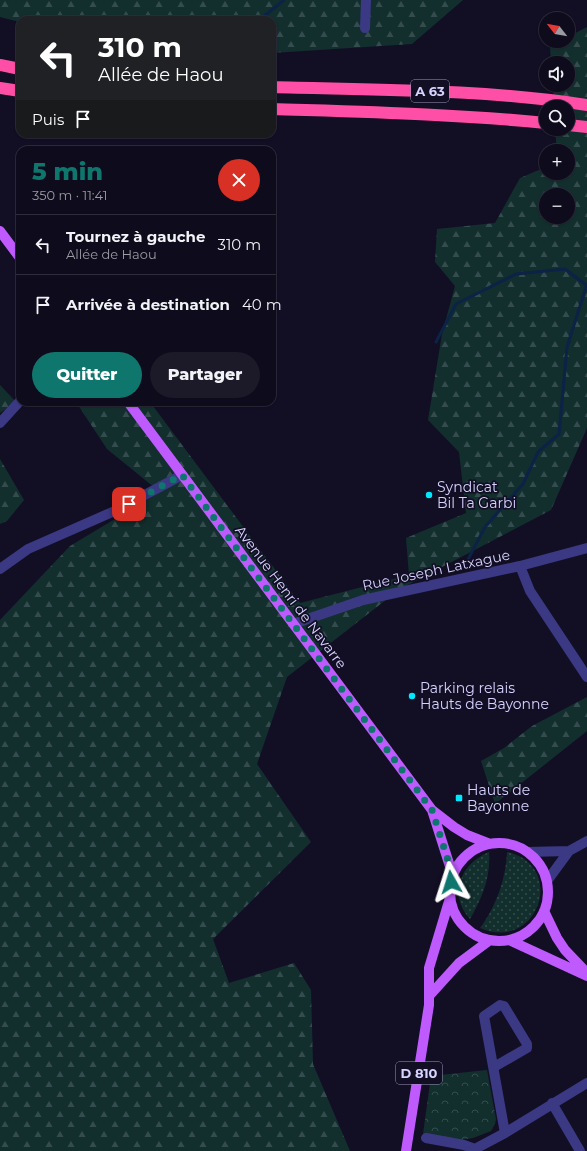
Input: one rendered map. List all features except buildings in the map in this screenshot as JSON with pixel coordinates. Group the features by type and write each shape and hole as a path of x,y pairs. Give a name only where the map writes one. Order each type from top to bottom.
{"highway":[{"path":"0,65 16,68"},
{"name":"A 63","path":"276,87 510,96 587,105"},
{"path":"0,88 16,90"},
{"name":"A 63","path":"276,110 430,114 499,118 539,122"},
{"path":"575,126 587,128"}],"main road":[{"path":"0,231 16,253"},
{"name":"Avenue Henri de Navarre","path":"131,406 432,810 467,835 490,844"},
{"name":"Avenue Henri de Navarre","path":"432,810 453,876"},
{"path":"503,843 512,845 527,852 536,860 543,870 547,881 547,901 544,911 536,924 524,934 509,940 490,940 479,937 469,931 459,921 453,909 450,896 453,876 461,861 474,850 490,844 503,843"},
{"name":"D 810","path":"406,1151 430,1005 429,968 450,896"},
{"path":"544,911 557,938 565,950 587,975"},
{"path":"430,995 459,963 490,940"},
{"path":"509,940 587,975"}],"street":[{"path":"365,28 366,0"},
{"path":"0,423 16,405"},
{"path":"0,569 28,549 117,510 182,475"},
{"name":"Rue Joseph Latxague","path":"294,624 363,600 520,566 587,548"},
{"path":"520,566 530,591 587,677"},
{"path":"547,881 569,851 587,841"},
{"path":"527,852 569,851"},
{"path":"494,1067 527,1048 527,1044 504,1006 500,1005 484,1016 505,1133"},
{"path":"426,1138 464,1145 475,1150 587,1083"},
{"path":"552,1103 580,1151"}],"green space":[{"path":"0,0 463,0 412,44 276,53 276,16 16,16 16,21 0,17"},
{"path":"587,27 587,428 551,510 400,589 287,677 257,764 311,842 213,939 229,983 294,963 311,990 313,1064 350,1151 0,1151 0,620 70,546 160,492 107,449 79,406 153,406 300,603 409,575 406,538 466,513 459,452 428,420 442,334 455,286 435,262 437,229 495,223 520,178 539,170 539,180 575,180 575,144 556,144 556,136 575,136 575,100 554,100 553,92 575,92 575,56 551,56 550,48 575,48 575,33"},
{"path":"0,385 16,402 0,413"},
{"path":"0,459 24,500 7,521 0,524"},
{"path":"587,697 587,731 495,804 481,761 504,748 532,726"},
{"path":"489,852 489,870 485,887 470,919 463,910 460,900 460,881 464,872 471,864 479,857"},
{"path":"507,852 525,860 536,873 540,888 538,904 530,918 518,928 501,932 480,928 491,911 499,892 505,872"},
{"path":"487,1070 496,1119 491,1131 473,1138 460,1140 423,1134 431,1076"}],"waterway":[{"path":"264,16 284,0"},
{"path":"436,342 456,304 516,274 565,269 586,285"},
{"path":"464,567 485,527 523,484 538,452 559,434 567,347 587,284"}],"place":[{"name":"Syndicat Bil Ta Garbi","path":"429,495"},
{"name":"Parking relais Hauts de Bayonne","path":"412,696"},
{"name":"Hauts de Bayonne","path":"459,798"}],"route":[{"path":"129,504 182,475 432,810 453,876 451,882"}]}
